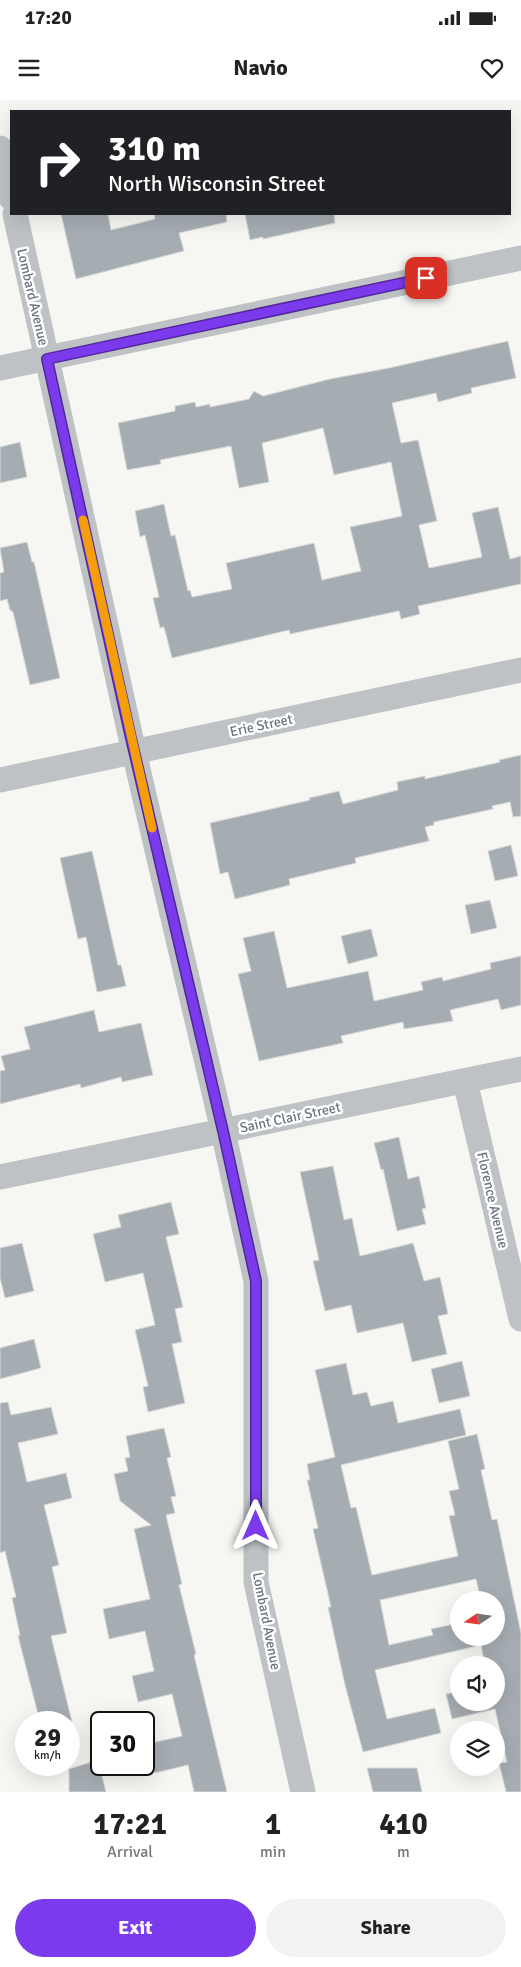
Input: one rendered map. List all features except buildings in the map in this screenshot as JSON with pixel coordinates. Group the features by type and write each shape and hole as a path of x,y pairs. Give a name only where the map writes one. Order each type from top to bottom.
{"street":[{"path":"0,148 10,193"},
{"name":"Lombard Avenue","path":"15,215 134,752 223,1131 256,1281 256,1582 303,1792"},
{"path":"0,368 521,258"},
{"name":"Erie Street","path":"0,780 521,670"},
{"name":"Saint Clair Street","path":"0,1178 521,1069"},
{"name":"Florence Avenue","path":"465,1081 521,1319"}],"slow traffic":[{"path":"83,520 152,828"}],"route":[{"path":"256,1526 256,1281 223,1131 130,734 47,359 426,278"}]}
